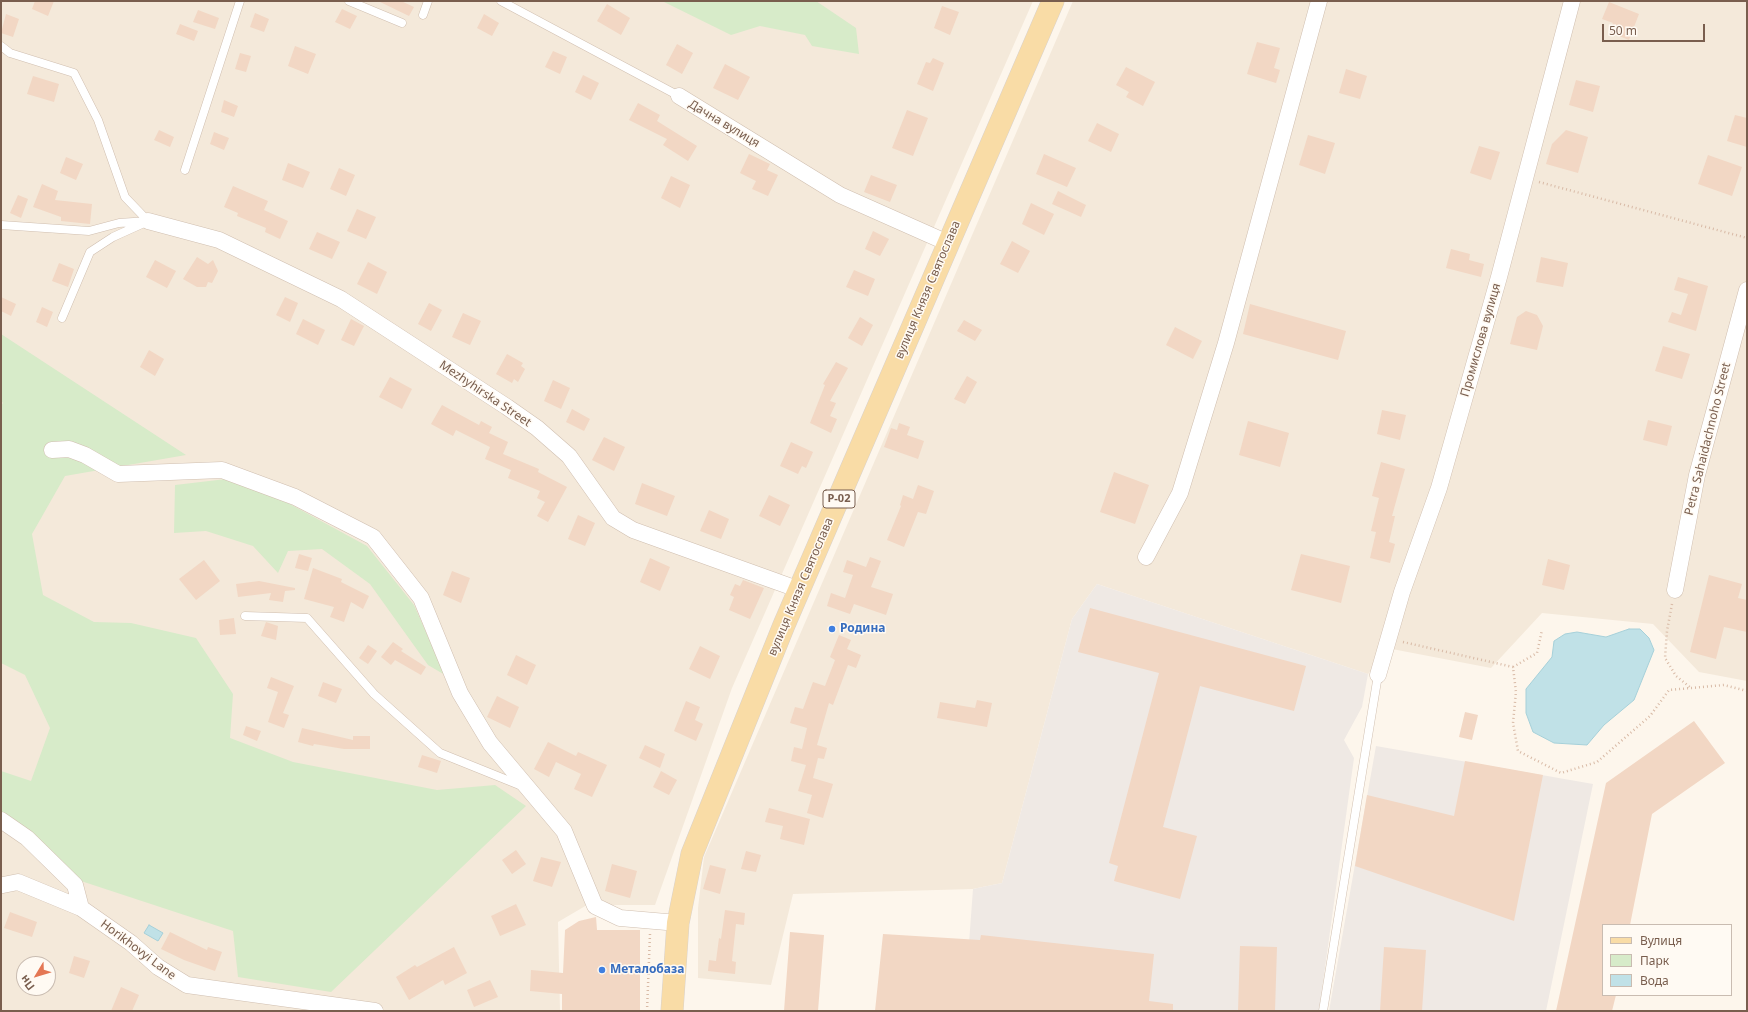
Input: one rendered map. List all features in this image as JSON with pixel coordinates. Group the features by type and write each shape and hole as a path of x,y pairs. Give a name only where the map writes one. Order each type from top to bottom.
{"main road":[{"name":"вулиця Князя Святослава","path":"672,1011 678,923 692,854 784,625 1053,1"}],"street":[{"path":"1146,557 1180,493 1226,343 1319,1"},
{"name":"Промислова вулиця","path":"1378,675 1402,592 1439,488 1499,277 1572,1"},
{"name":"Дачна вулиця","path":"679,96 840,195 948,243"},
{"name":"Mezhyhirska Street","path":"148,221 219,240 341,299 537,428 569,456 613,518 633,530 800,590"},
{"name":"Petra Sahaidachnoho Street","path":"1675,590 1697,475 1747,290"},
{"path":"52,450 69,449 85,455 118,474 222,470 295,497 373,537 421,598 460,693 490,742 564,831 595,906 620,918 678,923"},
{"path":"1,820 27,838 75,885 81,908"},
{"name":"Horikhovyi Lane","path":"3,885 18,882 81,908 131,943 158,967 187,985 375,1011"}],"lane":[{"path":"185,170 240,1"},
{"path":"348,1 402,23"},
{"path":"423,14 428,1"},
{"name":"Дачна вулиця","path":"501,1 679,96"},
{"path":"1,46 10,53 74,73 98,120 125,197 148,221"},
{"path":"1,226 89,231 119,222 148,221"},
{"path":"62,318 90,252 112,237 148,221"},
{"path":"245,616 307,618 374,694 440,753 528,788"},
{"path":"1323,1011 1378,675"}],"path":[{"path":"1525,178 1747,238"},
{"path":"1675,590 1666,631 1665,658 1676,676 1691,688"},
{"path":"1389,639 1513,667 1537,653 1542,630"},
{"path":"1513,667 1516,692 1513,723 1518,751 1561,774 1597,762 1650,716 1669,690 1724,685 1747,691"},
{"path":"647,1011 651,921"}],"shaded area":[{"path":"1,1 1033,1 732,688 655,905 587,905 558,922 560,1011 1,1011"},
{"path":"1073,1 1747,1 1747,681 1699,672 1653,624 1542,613 1491,668 1392,649 1368,674 1097,584 1072,619 1002,883 973,889 793,894 771,985 698,978 698,908 704,857"},
{"path":"1097,584 1368,674 1362,707 1344,740 1354,758 1319,1011 964,1011 973,889 1002,883 1072,619"},
{"path":"1376,746 1593,784 1546,1011 1329,1011"}],"green space":[{"path":"662,1 816,1 856,28 859,54 812,46 805,35 760,26 731,35"},
{"path":"1,334 186,455 65,476 32,534 43,595 94,622 131,623 196,638 233,694 230,738 293,762 437,790 495,785 526,806 331,992 238,977 233,931 81,881 1,812 1,771 31,781 50,728 25,675 1,663 1,405 3,403 1,401"},
{"path":"226,479 288,503 367,546 414,605 445,675 428,665 370,584 322,549 288,551 278,573 253,546 206,531 174,533 175,485"}],"water":[{"path":"1629,629 1640,629 1649,638 1654,650 1634,700 1604,725 1587,745 1554,743 1533,732 1526,713 1526,689 1552,657 1554,641 1565,634 1577,632 1606,637"},
{"path":"149,925 163,933 158,941 144,933"}],"building":[{"path":"35,1 54,1 48,16 32,9"},
{"path":"378,1 401,1 414,7 409,16"},
{"path":"1609,2 1639,14 1629,40 1609,32 1613,23 1602,19"},
{"path":"607,4 630,18 621,35 597,21"},
{"path":"942,6 959,12 950,35 934,28"},
{"path":"342,9 357,16 350,29 335,22"},
{"path":"198,10 219,18 215,29 193,22"},
{"path":"255,13 269,19 264,32 250,27"},
{"path":"6,14 19,19 13,37 1,33"},
{"path":"484,14 499,23 492,36 477,28"},
{"path":"180,24 198,31 194,41 176,34"},
{"path":"1257,42 1280,48 1274,68 1280,70 1276,83 1247,74"},
{"path":"677,44 693,53 682,74 666,65"},
{"path":"295,46 316,54 308,74 288,66"},
{"path":"553,51 567,57 560,74 545,67"},
{"path":"240,53 251,56 246,72 235,69"},
{"path":"933,58 944,63 933,91 917,84 926,62 930,63"},
{"path":"725,64 750,77 738,100 713,88"},
{"path":"1126,67 1155,82 1143,106 1126,97 1129,92 1116,85"},
{"path":"1346,69 1367,76 1360,99 1339,93"},
{"path":"583,75 599,83 591,100 575,92"},
{"path":"33,76 59,84 54,102 27,94"},
{"path":"1576,80 1600,86 1593,112 1569,105"},
{"path":"224,100 238,106 234,117 221,112"},
{"path":"638,103 660,115 657,121 697,146 688,161 663,145 667,139 629,120"},
{"path":"907,110 928,118 913,156 892,148"},
{"path":"1735,115 1747,118 1747,147 1727,141"},
{"path":"1097,123 1119,134 1111,152 1088,141"},
{"path":"159,130 174,137 170,147 154,140"},
{"path":"1566,130 1588,137 1578,173 1546,164 1552,144"},
{"path":"214,132 229,138 224,150 210,144"},
{"path":"1308,135 1335,143 1325,174 1299,165"},
{"path":"1479,146 1500,152 1491,180 1470,173"},
{"path":"749,154 770,164 767,170 778,175 768,196 752,189 756,181 740,173"},
{"path":"1044,154 1076,168 1067,187 1036,174"},
{"path":"1708,155 1742,167 1732,196 1698,184"},
{"path":"66,157 83,164 76,180 60,173"},
{"path":"288,163 310,172 303,188 282,180"},
{"path":"339,168 355,175 346,196 330,189"},
{"path":"871,175 897,185 890,202 864,192"},
{"path":"671,176 690,185 680,208 661,198"},
{"path":"42,184 58,191 55,200 92,204 90,224 61,221 61,217 33,207"},
{"path":"233,186 268,201 264,210 288,221 280,239 265,232 266,228 237,216 238,213 224,207"},
{"path":"1058,191 1086,205 1081,217 1052,204"},
{"path":"18,195 28,199 21,218 10,213"},
{"path":"1031,203 1054,214 1044,235 1022,224"},
{"path":"357,209 376,217 366,239 347,231"},
{"path":"873,231 889,239 880,256 865,249"},
{"path":"317,232 340,242 332,259 309,249"},
{"path":"1012,241 1030,251 1018,273 1000,264"},
{"path":"1451,249 1470,254 1469,260 1484,264 1481,277 1446,268"},
{"path":"197,257 208,264 213,260 218,271 212,283 208,282 206,287 197,287 183,279"},
{"path":"1541,257 1568,263 1563,287 1536,282"},
{"path":"155,260 176,271 167,288 146,277"},
{"path":"368,262 387,272 377,294 357,284"},
{"path":"59,263 74,269 68,287 52,281"},
{"path":"854,270 875,279 868,296 846,287"},
{"path":"1678,277 1708,286 1696,331 1668,322 1672,312 1681,315 1688,294 1674,290"},
{"path":"1,297 16,304 11,316 1,311"},
{"path":"285,297 298,303 290,322 276,315"},
{"path":"429,303 442,310 431,331 418,324"},
{"path":"1250,304 1346,331 1338,360 1243,334"},
{"path":"42,307 53,312 47,327 36,322"},
{"path":"1526,311 1537,315 1543,326 1537,350 1510,344 1517,317"},
{"path":"463,313 481,321 470,345 452,337"},
{"path":"860,317 873,325 862,346 848,338"},
{"path":"303,319 325,330 318,345 296,334"},
{"path":"351,319 364,326 354,346 341,340"},
{"path":"964,320 982,330 975,341 957,331"},
{"path":"1175,327 1202,341 1193,359 1166,345"},
{"path":"1663,346 1690,354 1682,379 1655,371"},
{"path":"149,350 164,359 155,376 140,367"},
{"path":"507,354 523,363 521,366 525,369 518,382 514,379 512,383 496,374"},
{"path":"836,362 848,368 830,401 836,403 830,416 837,419 831,433 810,423 825,385 823,384"},
{"path":"967,376 977,382 965,404 954,399"},
{"path":"390,377 412,389 402,409 379,397"},
{"path":"553,380 570,388 561,409 544,401"},
{"path":"442,405 479,425 481,421 492,427 489,433 508,442 503,454 539,469 538,472 567,487 548,522 537,516 545,502 537,498 540,491 508,478 511,470 485,459 490,447 456,430 453,436 431,424"},
{"path":"572,409 590,419 584,431 566,422"},
{"path":"1382,410 1406,415 1400,440 1377,434"},
{"path":"1648,420 1672,426 1667,446 1643,440"},
{"path":"1248,421 1289,433 1280,467 1239,455"},
{"path":"899,423 910,427 907,435 924,441 918,459 884,447 891,428 897,430"},
{"path":"604,437 625,447 614,471 592,460"},
{"path":"791,442 813,452 806,468 802,466 798,474 780,466"},
{"path":"1381,462 1405,469 1392,516 1395,516 1389,542 1395,544 1390,563 1370,558 1376,532 1371,531 1379,498 1372,496"},
{"path":"1114,472 1149,485 1135,524 1100,512"},
{"path":"642,483 675,496 667,516 635,504"},
{"path":"918,485 934,491 926,514 918,512 904,547 887,540 901,506 903,495 913,499"},
{"path":"769,495 790,505 780,526 759,516"},
{"path":"709,510 729,519 721,539 700,531"},
{"path":"578,515 595,523 585,546 568,539"},
{"path":"299,554 312,558 308,571 295,568"},
{"path":"1301,554 1350,566 1341,603 1291,590"},
{"path":"870,557 881,561 871,587 893,594 886,615 854,604 850,614 827,606 831,593 845,598 853,575 843,572 847,560 866,567"},
{"path":"650,558 670,567 660,591 640,582"},
{"path":"1548,559 1570,565 1564,590 1542,585"},
{"path":"204,560 220,581 196,600 179,579"},
{"path":"313,568 342,579 341,582 369,596 363,609 351,602 344,622 330,617 334,607 304,599"},
{"path":"452,571 470,578 461,603 443,595"},
{"path":"1709,575 1742,584 1738,598 1747,600 1747,632 1724,627 1716,659 1690,652"},
{"path":"743,580 764,588 750,619 729,610 734,597 730,595 735,584 740,586"},
{"path":"259,581 295,588 295,590 285,591 283,602 269,600 271,593 238,597 236,584"},
{"path":"1090,608 1306,666 1294,711 1200,686 1163,827 1197,836 1180,899 1114,881 1118,866 1109,863 1159,673 1078,652"},
{"path":"234,618 236,634 220,635 219,620"},
{"path":"266,622 278,626 276,640 261,636"},
{"path":"839,635 851,640 847,649 861,655 856,668 848,665 833,705 829,703 817,745 827,748 824,759 818,758 813,778 833,784 823,818 807,813 812,795 798,791 806,765 791,761 794,747 802,749 807,728 790,723 795,707 803,709 813,682 825,686 835,660 830,657"},
{"path":"393,642 403,649 401,651 426,667 421,675 395,660 391,665 381,657"},
{"path":"368,645 377,651 368,664 359,658"},
{"path":"700,646 720,656 710,679 689,669"},
{"path":"516,655 536,665 527,685 507,675"},
{"path":"271,677 294,686 283,713 289,715 284,728 268,722 278,692 267,688"},
{"path":"323,682 342,689 336,703 318,696"},
{"path":"497,696 519,707 510,728 487,717"},
{"path":"977,700 992,703 987,727 937,718 940,702 975,708"},
{"path":"686,701 700,707 695,720 703,724 696,741 674,731"},
{"path":"1465,712 1478,715 1472,740 1459,737"},
{"path":"1694,721 1725,763 1652,814 1630,924 1602,924 1602,996 1616,996 1612,1011 1556,1011 1606,783"},
{"path":"246,726 261,731 257,741 243,735"},
{"path":"302,728 353,740 353,736 370,736 370,749 344,749 314,744 313,746 298,742"},
{"path":"548,742 576,756 578,752 607,765 592,797 574,789 581,774 556,762 549,777 534,769"},
{"path":"645,745 665,754 660,768 639,758"},
{"path":"422,755 441,761 437,773 418,767"},
{"path":"1465,761 1543,775 1514,921 1355,866 1367,795 1454,816"},
{"path":"661,771 677,780 669,795 653,787"},
{"path":"769,808 810,819 804,845 780,839 783,826 765,822"},
{"path":"516,850 526,864 512,874 502,860"},
{"path":"746,851 761,855 756,872 741,869"},
{"path":"541,857 561,862 552,887 533,881"},
{"path":"612,864 637,871 630,898 605,891"},
{"path":"710,865 726,869 720,894 703,889"},
{"path":"516,904 526,925 500,936 491,916"},
{"path":"725,910 745,913 744,925 736,924 732,961 736,962 735,974 708,971 709,960 716,961"},
{"path":"10,912 37,922 32,937 4,928"},
{"name":"Металобаза","path":"596,917 597,930 640,930 640,1011 562,1011 562,994 530,991 531,970 563,973 565,930 579,921"},
{"path":"170,932 207,950 208,947 222,952 215,971 184,960 161,949"},
{"path":"790,932 824,935 818,1011 784,1011"},
{"path":"883,934 980,940 981,935 1154,954 1149,1001 1173,1004 1173,1011 875,1011"},
{"path":"1240,946 1277,947 1275,1011 1238,1011"},
{"path":"454,947 467,973 445,985 443,980 409,1000 396,977 415,965 417,967"},
{"path":"1384,947 1426,950 1422,1011 1380,1011"},
{"path":"74,956 90,961 84,978 69,973"},
{"path":"490,980 498,997 474,1007 467,990"},
{"path":"121,987 139,995 132,1011 111,1011"}],"place":[{"name":"Родина","path":"832,629"},
{"name":"Металобаза","path":"602,970"}]}
